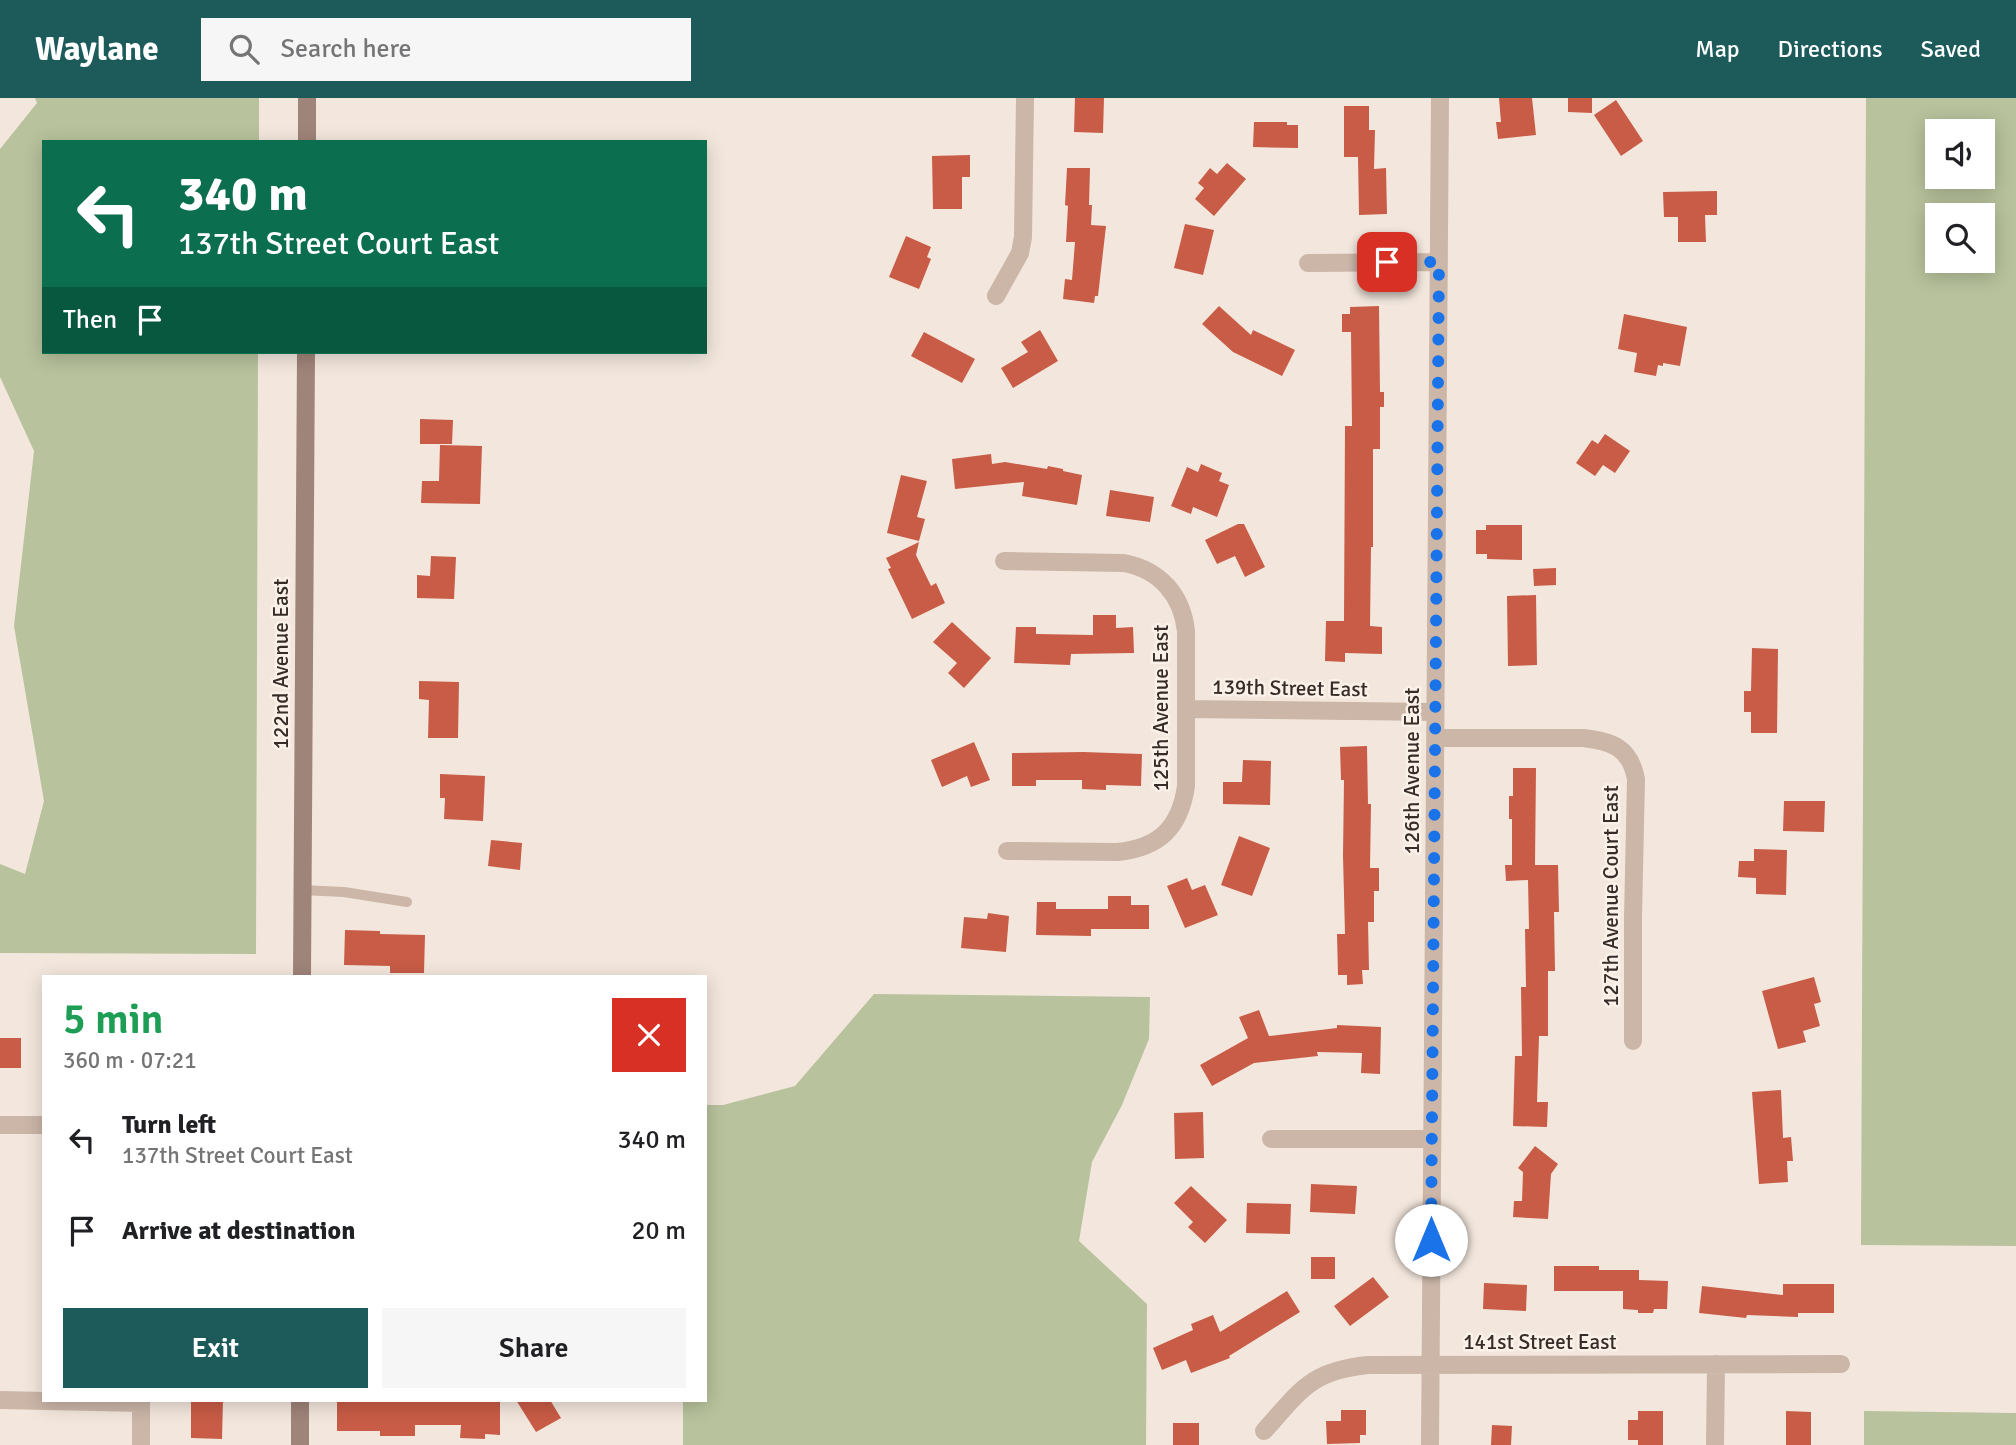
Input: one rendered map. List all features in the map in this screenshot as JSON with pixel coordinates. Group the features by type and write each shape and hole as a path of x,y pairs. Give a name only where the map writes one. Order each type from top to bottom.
{"main road":[{"path":"307,98 307,140"},
{"name":"122nd Avenue East","path":"302,975 306,354"},
{"path":"300,1402 300,1445"}],"street":[{"path":"996,296 1022,245 1025,98"},
{"name":"126th Avenue East","path":"1430,1445 1440,98"},
{"path":"1308,263 1439,262"},
{"name":"125th Avenue East","path":"1004,561 1124,564 1143,569 1166,583 1182,608 1186,631 1187,709 1186,786 1183,806 1172,828 1164,835 1144,847 1118,852 1007,851"},
{"name":"139th Street East","path":"1187,709 1435,712"},
{"name":"127th Avenue Court East","path":"1435,738 1583,738 1606,741 1624,754 1636,779 1633,1041"},
{"path":"0,1125 42,1125"},
{"path":"1271,1139 1432,1139"},
{"path":"1715,1445 1716,1364"},
{"name":"141st Street East","path":"1264,1431 1310,1382 1343,1368 1430,1365 1841,1364"},
{"path":"0,1401 42,1401"},
{"path":"141,1402 141,1445"}],"lane":[{"path":"302,890 344,892 407,902"}],"green space":[{"path":"35,98 259,98 259,140 42,140 42,354 258,354 256,954 0,953 0,864 25,874 44,801 14,626 34,451 0,377 0,149 37,103"},
{"path":"1866,98 2016,98 2016,1246 1861,1245"},
{"path":"874,994 1150,997 1149,1039 1122,1105 1092,1162 1079,1241 1147,1304 1146,1445 683,1445 683,1402 707,1402 707,1105 723,1105 795,1086"},
{"path":"1864,1411 2016,1413 2016,1445 1864,1445"}],"building":[{"path":"1075,98 1104,98 1103,133 1074,132"},
{"path":"1499,98 1532,98 1536,135 1498,139 1496,122 1501,122"},
{"path":"1568,98 1592,98 1592,113 1568,112"},
{"path":"1616,100 1643,141 1621,156 1594,115"},
{"path":"1344,106 1369,106 1369,130 1375,130 1374,169 1386,168 1387,214 1359,215 1358,157 1344,157"},
{"path":"1254,122 1287,122 1287,125 1298,125 1298,148 1253,147"},
{"path":"970,155 970,177 962,177 962,209 933,209 932,156"},
{"path":"1227,163 1246,179 1214,216 1195,199 1204,188 1198,183 1210,168 1217,174"},
{"path":"1067,168 1090,168 1091,225 1106,226 1098,296 1095,296 1094,303 1063,299 1065,279 1072,280 1075,242 1066,242"},
{"path":"1717,191 1717,215 1705,215 1706,242 1678,242 1678,217 1664,217 1663,192"},
{"path":"1185,224 1214,230 1203,275 1174,268"},
{"path":"906,236 931,247 927,257 931,259 919,289 889,277"},
{"path":"1219,306 1251,335 1253,330 1295,350 1282,376 1233,352 1202,324"},
{"path":"1379,306 1380,392 1384,392 1384,407 1380,407 1380,449 1373,449 1370,626 1382,627 1382,654 1345,653 1345,662 1325,661 1326,621 1344,621 1345,426 1352,426 1351,332 1342,332 1342,314 1350,314 1350,307"},
{"path":"1624,314 1687,327 1680,366 1663,363 1663,366 1658,365 1656,376 1634,372 1637,353 1618,349"},
{"path":"1040,330 1058,361 1013,388 1001,368 1028,352 1021,342"},
{"path":"924,332 975,359 962,383 911,356"},
{"path":"420,419 453,420 452,444 420,444"},
{"path":"1605,434 1630,451 1615,473 1603,465 1595,476 1576,463 1592,440 1598,444"},
{"path":"440,445 482,446 480,504 421,503 422,481 439,481"},
{"path":"991,454 992,464 1005,462 1047,469 1048,466 1082,475 1077,505 1022,496 1024,482 955,489 952,459"},
{"path":"1201,464 1222,473 1219,481 1229,485 1217,517 1193,507 1191,514 1171,506 1187,467 1198,472"},
{"path":"901,475 927,481 917,517 925,519 919,541 887,533"},
{"path":"1110,490 1154,497 1150,522 1106,516"},
{"path":"1238,524 1244,524 1265,567 1245,577 1235,556 1217,564 1205,540"},
{"path":"1486,525 1522,525 1522,560 1487,559 1487,554 1476,554 1476,530 1486,530"},
{"path":"919,542 916,555 931,586 936,583 945,603 912,619 888,569 891,568 886,558"},
{"path":"431,556 456,557 454,599 417,598 417,575 430,576"},
{"path":"1556,568 1556,585 1534,586 1533,569"},
{"path":"1536,595 1537,665 1508,666 1507,596"},
{"path":"1093,615 1116,615 1116,628 1133,627 1134,653 1071,654 1070,665 1014,663 1016,627 1036,627 1036,634 1093,635"},
{"path":"952,622 991,658 964,688 948,673 957,663 933,642"},
{"path":"1752,648 1778,649 1777,733 1751,733 1751,712 1744,712 1744,691 1751,691"},
{"path":"419,681 459,682 458,738 428,738 429,700 419,699"},
{"path":"974,742 990,780 971,787 967,776 942,787 931,760"},
{"path":"1367,746 1368,804 1371,804 1370,868 1379,868 1379,891 1374,891 1374,922 1368,922 1369,970 1362,970 1363,984 1347,985 1347,975 1338,975 1337,934 1345,934 1344,780 1341,780 1340,747"},
{"path":"1012,753 1142,754 1141,786 1106,785 1106,790 1082,789 1082,780 1036,780 1036,786 1012,786"},
{"path":"1243,760 1271,761 1270,805 1223,804 1223,782 1242,782"},
{"path":"1513,768 1536,768 1535,865 1558,865 1559,912 1554,912 1555,971 1548,971 1548,1036 1539,1036 1537,1102 1548,1102 1547,1127 1513,1126 1515,1056 1522,1056 1521,987 1526,987 1525,929 1529,929 1528,880 1506,881 1505,865 1512,865 1509,796 1513,796"},
{"path":"440,774 485,776 483,821 444,819 445,798 440,798"},
{"path":"1784,801 1825,801 1824,832 1783,831"},
{"path":"1239,836 1270,848 1252,896 1221,885"},
{"path":"491,840 522,843 520,870 488,866"},
{"path":"1754,849 1787,850 1786,895 1756,894 1756,878 1738,877 1739,861 1754,861"},
{"path":"1187,878 1192,890 1205,885 1218,915 1185,928 1167,886"},
{"path":"1108,896 1131,896 1131,905 1149,905 1149,929 1091,929 1091,936 1036,935 1037,902 1056,902 1056,909 1108,909"},
{"path":"988,913 1009,916 1006,952 961,948 964,917 987,919"},
{"path":"345,930 425,935 424,973 390,973 390,966 344,965"},
{"path":"1814,977 1821,1002 1814,1004 1820,1026 1803,1031 1806,1042 1778,1049 1762,991"},
{"path":"1259,1010 1269,1036 1337,1028 1337,1025 1381,1027 1380,1074 1361,1073 1362,1053 1317,1052 1318,1056 1254,1063 1212,1086 1200,1065 1248,1038 1239,1017"},
{"path":"0,1038 21,1038 21,1068 0,1068"},
{"path":"1781,1090 1783,1138 1791,1137 1793,1161 1787,1161 1788,1182 1759,1184 1752,1092"},
{"path":"1203,1112 1204,1158 1175,1159 1174,1113"},
{"path":"1535,1146 1558,1164 1551,1174 1548,1219 1513,1217 1514,1201 1522,1201 1523,1172 1518,1168"},
{"path":"1311,1184 1357,1186 1355,1214 1310,1212"},
{"path":"1191,1186 1227,1220 1205,1243 1188,1227 1193,1222 1174,1203"},
{"path":"1247,1203 1291,1204 1290,1234 1246,1233"},
{"path":"1311,1257 1335,1257 1335,1279 1311,1279"},
{"path":"1554,1266 1599,1266 1599,1270 1639,1270 1639,1280 1668,1281 1667,1309 1638,1313 1638,1310 1623,1309 1623,1291 1554,1291"},
{"path":"1373,1277 1389,1297 1350,1326 1334,1306"},
{"path":"1484,1283 1527,1285 1526,1311 1483,1309"},
{"path":"1783,1284 1834,1284 1834,1313 1798,1313 1798,1317 1747,1315 1746,1318 1699,1313 1702,1286 1783,1295"},
{"path":"1287,1291 1300,1312 1229,1356 1230,1358 1191,1373 1186,1360 1162,1370 1153,1348 1193,1330 1191,1324 1213,1315 1220,1332"},
{"path":"191,1402 223,1402 222,1439 191,1438"},
{"path":"337,1402 500,1402 500,1435 485,1434 485,1439 460,1438 461,1425 415,1425 415,1436 380,1436 380,1431 337,1431"},
{"path":"517,1402 551,1402 561,1418 536,1432"},
{"path":"1341,1410 1366,1410 1366,1435 1360,1435 1360,1443 1327,1444 1326,1421 1341,1421"},
{"path":"1638,1411 1663,1411 1663,1445 1638,1445 1638,1440 1628,1440 1628,1420 1638,1420"},
{"path":"1786,1411 1811,1412 1811,1445 1786,1445"},
{"path":"1173,1423 1199,1423 1199,1445 1173,1445"},
{"path":"1492,1425 1512,1426 1511,1445 1491,1445"}],"route":[{"path":"1387,262 1439,262 1431,1240"}]}
